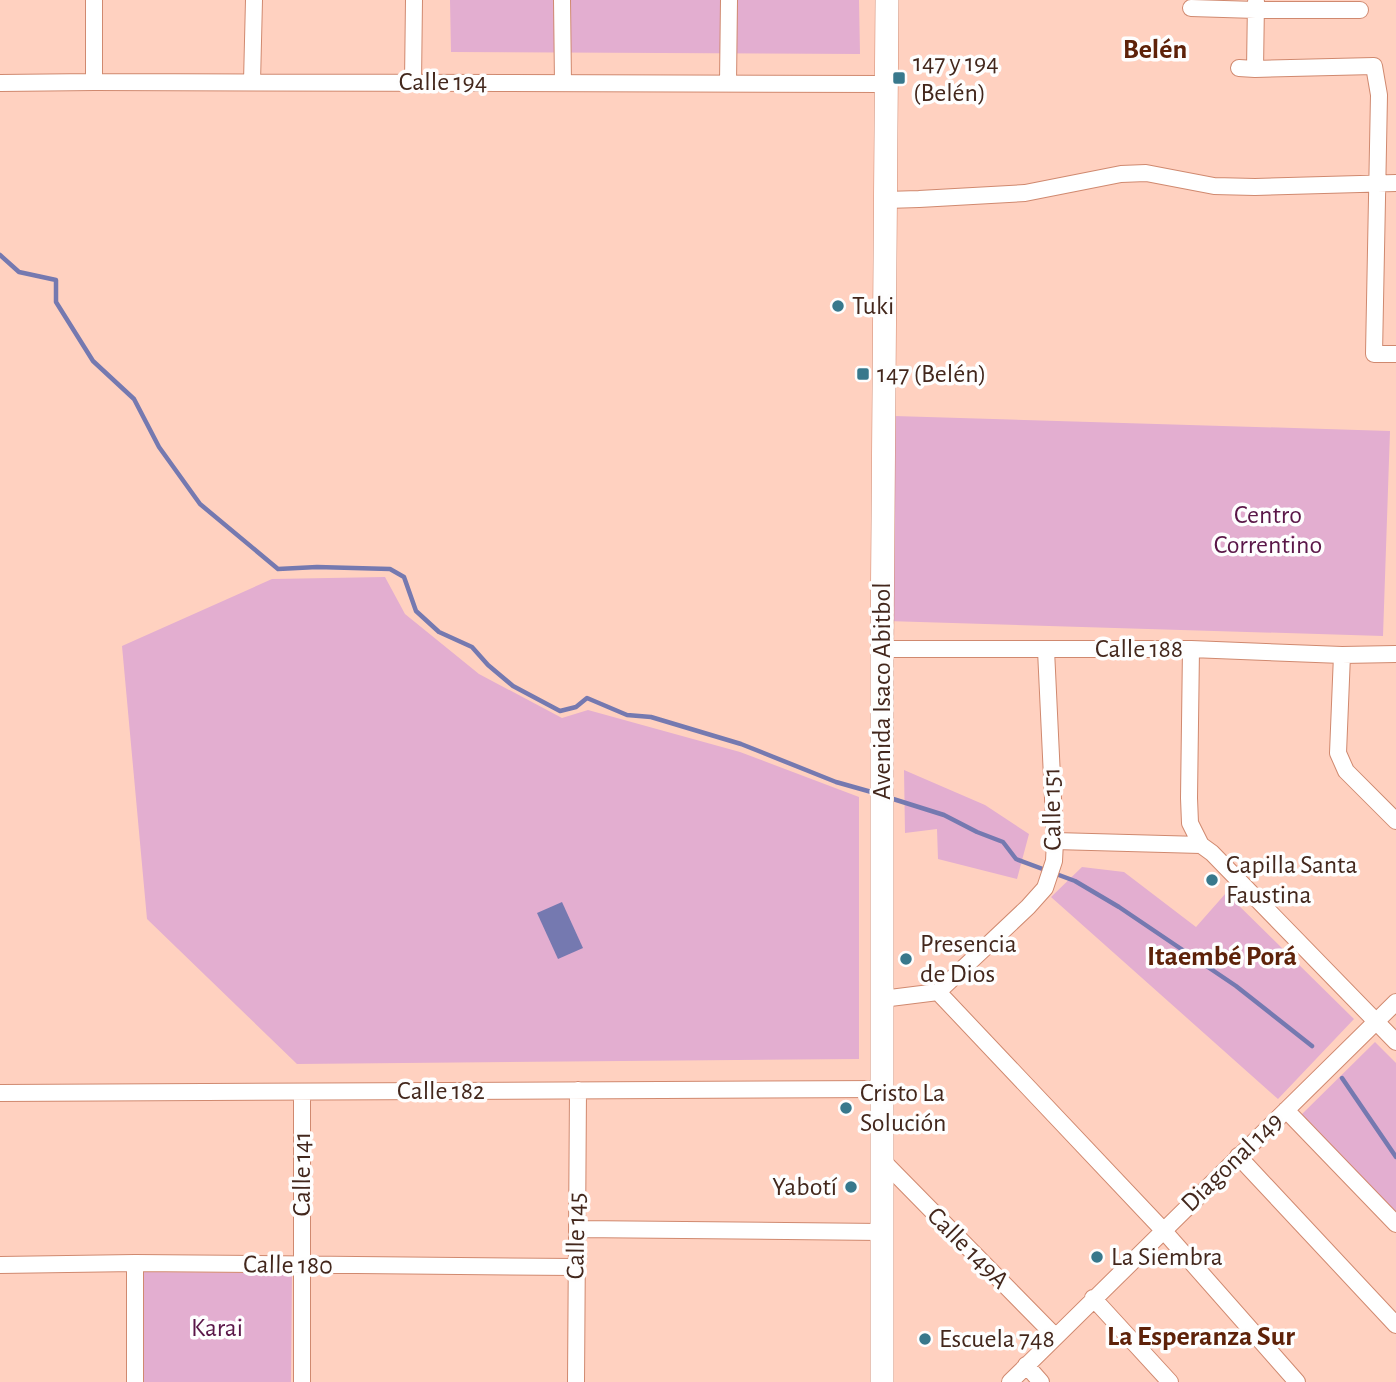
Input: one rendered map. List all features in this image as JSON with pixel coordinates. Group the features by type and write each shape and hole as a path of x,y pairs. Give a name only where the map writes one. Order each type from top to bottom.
{"main road":[{"name":"Avenida Isaco Abitbol","path":"882,1382 882,649 887,0"}],"street":[{"path":"94,0 94,82"},
{"path":"252,82 254,0"},
{"path":"413,82 414,0"},
{"path":"562,0 563,83"},
{"path":"728,83 729,0"},
{"path":"1256,5 1247,69 1374,66 1379,95 1374,354 1396,354"},
{"path":"1191,8 1256,5 1360,10"},
{"name":"Calle 194","path":"0,83 886,84"},
{"path":"886,200 1025,193 1121,174 1146,173 1214,186 1396,183"},
{"name":"Calle 188","path":"882,649 1191,649 1342,655 1396,654"},
{"path":"1191,649 1190,823 1201,845 1212,853 1396,1042"},
{"name":"Calle 151","path":"938,992 1045,888 1054,861 1045,650"},
{"path":"1342,655 1338,753 1346,771 1396,821"},
{"path":"1055,841 1201,845"},
{"path":"882,999 938,992 1163,1230 1297,1382"},
{"name":"Diagonal 149","path":"1010,1382 1396,1002"},
{"name":"Calle 182","path":"0,1093 882,1088"},
{"name":"Calle 145","path":"576,1382 578,1090"},
{"name":"Calle 141","path":"302,1092 302,1382"},
{"path":"1286,1110 1396,1224"},
{"path":"1238,1156 1396,1325"},
{"name":"Calle 149A","path":"882,1160 1055,1336"},
{"path":"577,1230 882,1232"},
{"path":"135,1263 135,1382"},
{"name":"Calle 180","path":"0,1265 135,1263 576,1267"},
{"path":"1093,1298 1170,1382"},
{"path":"1026,1364 1041,1382"}],"green space":[{"path":"450,0 859,0 860,54 451,52"},
{"name":"Centro Correntino","path":"894,416 1390,431 1383,636 887,621"},
{"path":"385,577 405,614 479,674 562,718 588,710 740,752 859,797 859,1059 297,1064 147,919 122,646 272,579"},
{"path":"904,770 985,805 1029,834 1017,879 938,859 937,829 905,833"},
{"path":"1082,867 1124,872 1196,927 1226,893 1354,1019 1278,1099 1051,897"},
{"path":"1375,1042 1396,1063 1396,1213 1299,1117"},
{"name":"Karai","path":"143,1272 292,1273 291,1382 143,1382"}],"water":[{"path":"562,902 583,948 558,959 537,913"}],"waterway":[{"path":"0,255 19,272 56,280 56,302 93,361 134,399 159,447 200,504 278,569 390,569 404,577 416,611 439,632 472,647 513,686 560,711 576,707 587,698 627,715 651,717 741,744 836,782 875,793"},
{"path":"890,798 944,815 1003,842 1016,859 1075,881 1119,907 1236,986 1312,1046"},
{"path":"1342,1078 1396,1157"}],"place":[{"name":"147 y 194 (Belén)","path":"899,78"},
{"name":"Tuki","path":"838,306"},
{"name":"147 (Belén)","path":"863,374"},
{"name":"Capilla Santa Faustina","path":"1212,880"},
{"name":"Presencia de Dios","path":"906,959"},
{"name":"Cristo La Solución","path":"846,1108"},
{"name":"Yabotí","path":"851,1187"},
{"name":"La Siembra","path":"1097,1257"},
{"name":"Escuela 748","path":"925,1339"}],"district":[{"name":"Belén","path":"1155,50"},
{"name":"Itaembé Porá","path":"1222,957"},
{"name":"La Esperanza Sur","path":"1201,1337"}]}
